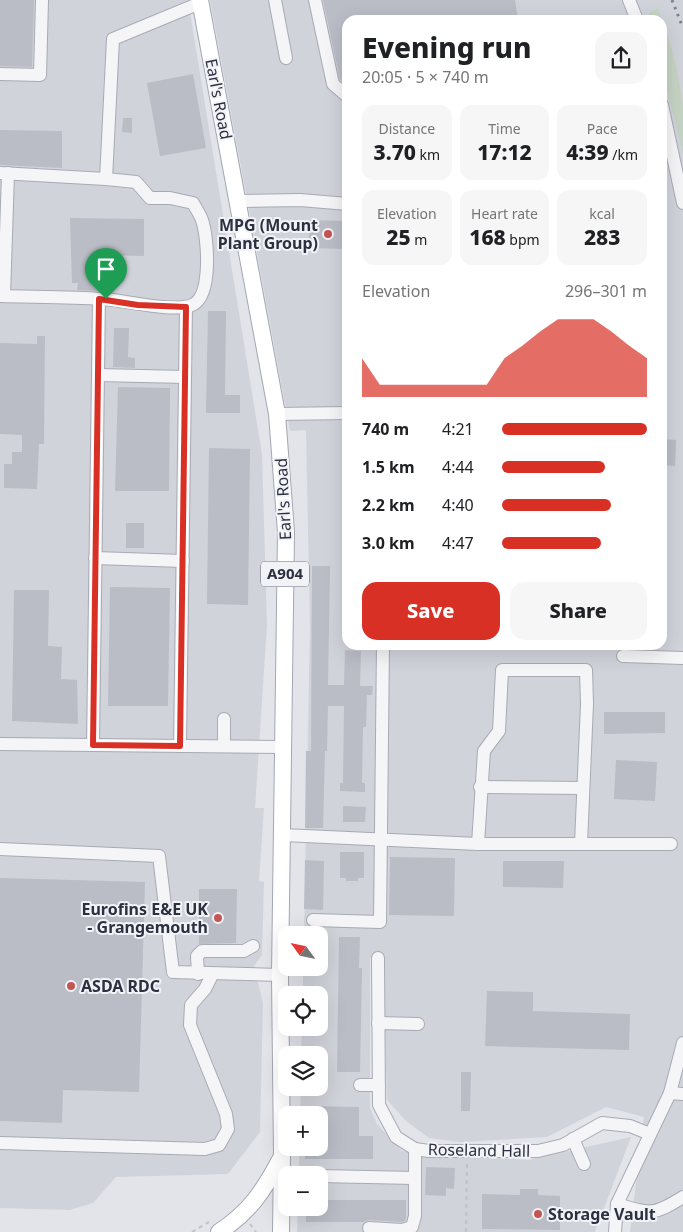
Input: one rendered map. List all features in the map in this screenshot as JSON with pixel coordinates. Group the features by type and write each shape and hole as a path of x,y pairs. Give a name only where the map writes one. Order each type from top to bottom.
{"main road":[{"name":"Earl's Road","path":"200,1 278,414 286,532 281,926"},
{"name":"Earl's Road","path":"280,976 281,1106"},
{"path":"219,1232 237,1220 255,1201 281,1156"},
{"name":"Earl's Road","path":"281,1232 282,1156"}],"street":[{"path":"0,74 40,75 42,0"},
{"path":"275,0 286,58"},
{"path":"315,0 333,84 342,92"},
{"path":"628,0 635,15"},
{"path":"106,178 113,39 200,1"},
{"path":"667,129 683,204"},
{"path":"4,173 106,178 136,182 150,198 170,198 193,204 202,218 207,242 206,268 202,292 195,303 186,307 138,305 99,299 2,296 4,173"},
{"path":"238,201 300,200 342,204"},
{"path":"93,745 99,299"},
{"path":"180,746 186,307"},
{"path":"98,375 185,377"},
{"path":"278,414 342,413"},
{"path":"95,558 183,561"},
{"path":"313,920 380,922 383,650"},
{"path":"623,656 683,658"},
{"path":"478,844 480,786 484,751 499,731 502,670 586,670 581,844"},
{"path":"224,719 224,746"},
{"path":"0,744 282,746"},
{"path":"480,786 584,788"},
{"path":"283,835 478,844 671,844"},
{"path":"0,849 159,856 174,972 212,975 278,975"},
{"path":"198,974 196,960 202,951 244,951 252,946"},
{"name":"Roseland Hall","path":"378,958 379,1105 396,1137 415,1148 429,1151 538,1151 562,1145 602,1123 630,1126 650,1134"},
{"path":"0,1143 195,1149 219,1145 228,1129 226,1114 190,1025 191,1005 205,989 212,975"},
{"path":"378,1023 418,1024"},
{"path":"615,1232 617,1204 650,1134 676,1093 674,1073 683,1043"},
{"path":"360,1085 378,1085"},
{"path":"573,1139 584,1164"},
{"path":"370,1228 402,1230 412,1227 415,1148"},
{"path":"328,1176 415,1178"},
{"path":"617,1204 652,1213 683,1197"}],"path":[{"path":"466,1232 467,1151"}],"shaded area":[{"path":"0,0 188,0 262,454 267,625 255,808 264,808 259,881 264,882 262,955 254,966 263,1003 260,1132 228,1174 116,1177 93,1203 70,1210 0,1208"},
{"path":"210,0 683,0 683,1232 630,1232 644,1117 606,1107 547,1137 460,1142 429,1138 406,1121 387,1100 383,958 370,958 370,1108 377,1124 402,1151 528,1160 631,1137 595,1232 297,1232 298,1216 328,1216 328,1166 299,1166 299,1156 328,1156 328,1106 300,1106 301,1096 328,1096 328,1046 301,1046 302,1036 328,1036 328,986 303,986 303,976 328,976 328,926 304,926 310,627 306,430 290,431"}],"green space":[{"path":"658,8 660,15 648,15 650,12"},
{"path":"667,35 674,56 683,105 683,152 667,91"}],"building":[{"path":"0,0 34,0 32,67 0,66"},
{"path":"323,0 515,0 517,15 342,15 342,81 340,80"},
{"path":"193,74 206,148 160,156 147,83"},
{"path":"123,118 132,118 132,133 122,132"},
{"path":"0,130 62,131 62,168 0,165"},
{"path":"70,218 144,219 144,256 102,255 101,291 77,290 78,283 72,283"},
{"name":"MPG (Mount Plant Group)","path":"309,220 342,221 342,249 309,248"},
{"path":"208,311 226,311 225,395 240,395 240,413 206,413"},
{"path":"114,328 129,328 128,357 135,358 135,368 113,367"},
{"path":"37,336 45,336 44,444 39,444 37,489 4,488 4,464 12,464 12,452 22,452 22,435 0,434 0,343 37,344"},
{"path":"118,387 170,388 169,491 115,491"},
{"path":"667,439 676,440 675,466 667,465"},
{"path":"209,448 250,449 248,605 207,604"},
{"path":"126,523 144,523 144,548 126,548"},
{"path":"312,566 330,566 328,685 344,685 345,650 361,651 360,686 373,686 372,695 367,695 366,727 363,727 362,783 365,783 365,792 340,791 340,783 343,783 344,706 328,706 323,828 305,828 306,751 311,751"},
{"path":"110,587 170,588 168,706 108,706"},
{"path":"14,590 49,590 48,646 62,647 61,679 77,680 78,724 12,721"},
{"path":"604,712 665,712 665,733 604,734"},
{"path":"616,760 657,762 655,801 614,799"},
{"path":"343,806 366,807 365,822 343,822"},
{"path":"340,852 364,852 364,878 358,878 358,881 346,881 346,878 340,878"},
{"path":"390,857 455,858 454,916 389,915"},
{"path":"305,860 324,861 323,910 304,909"},
{"path":"503,861 564,861 563,888 503,887"},
{"name":"ASDA RDC","path":"0,878 145,882 139,1092 63,1090 62,1123 0,1121"},
{"name":"Eurofins E&E UK - Grangemouth","path":"199,889 237,889 236,943 199,944"},
{"path":"339,937 360,937 359,968 362,968 360,1072 337,1072"},
{"path":"487,991 533,992 533,1011 630,1014 629,1050 485,1046"},
{"path":"461,1072 471,1072 470,1111 461,1111"},
{"path":"328,1106 359,1107 359,1136 373,1136 373,1159 305,1159 305,1156 328,1156"},
{"path":"426,1167 455,1168 454,1189 446,1188 446,1196 425,1195"},
{"path":"520,1189 538,1189 538,1195 560,1196 560,1230 482,1229 482,1194 520,1195"},
{"path":"328,1200 406,1200 406,1217 405,1221 401,1222 369,1220 363,1222 306,1222 306,1216 328,1216"}],"railway":[{"path":"672,0 683,28"}],"place":[{"name":"MPG (Mount Plant Group)","path":"328,234"},
{"name":"Eurofins E&E UK - Grangemouth","path":"218,918"},
{"name":"ASDA RDC","path":"71,986"},
{"name":"Storage Vault","path":"538,1214"}],"route":[{"path":"99,299 106,299 138,305 186,307 180,746 93,745 99,299"}]}
